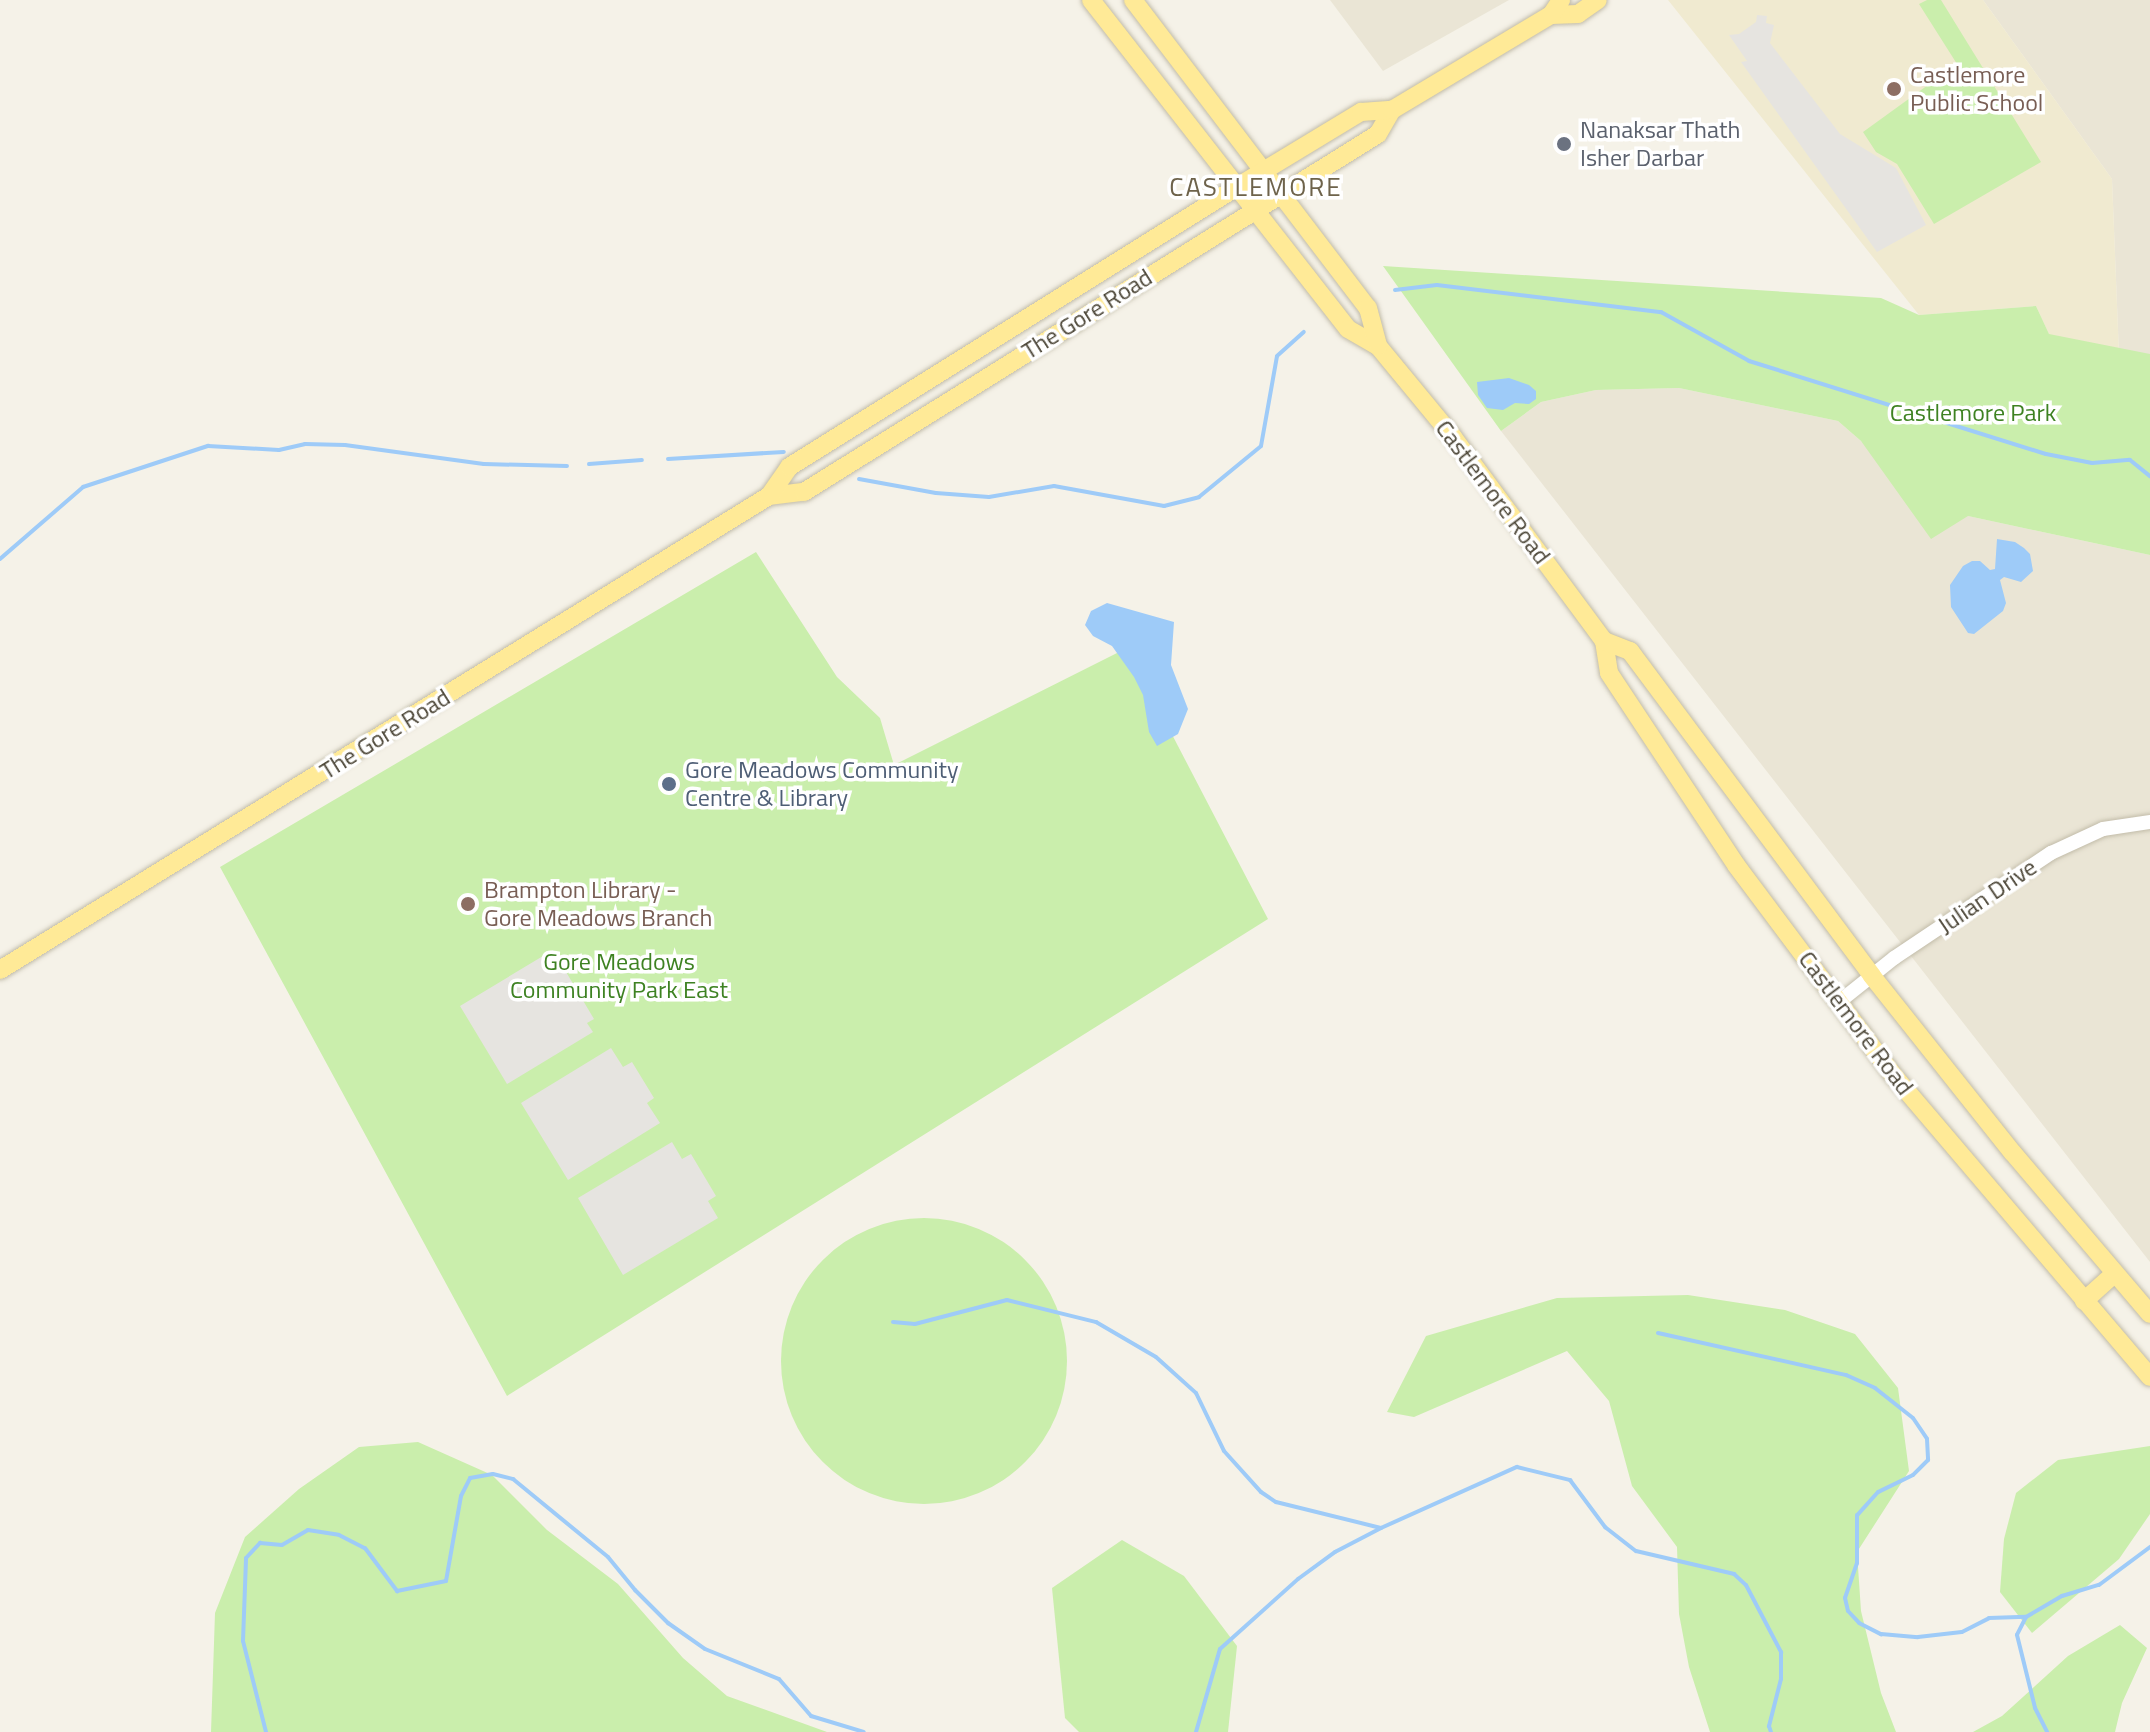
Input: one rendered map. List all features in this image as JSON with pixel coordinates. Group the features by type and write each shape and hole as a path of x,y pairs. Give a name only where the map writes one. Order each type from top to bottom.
{"main road":[{"name":"Castlemore Road","path":"1091,0 1348,329 1378,346 1453,437 1604,641 1609,673 1736,865 1894,1076 2150,1377"},
{"name":"Castlemore Road","path":"1133,0 1368,308 1378,346"},
{"name":"The Gore Road","path":"769,496 804,492 1378,134 1392,110 1556,8 1578,14 1598,0"},
{"name":"The Gore Road","path":"0,970 769,496 789,467 1237,187 1361,112 1392,110"},
{"path":"874,414 889,438"},
{"name":"Castlemore Road","path":"1604,641 1630,651 1872,976 2150,1314"},
{"path":"2084,1301 2114,1274"}],"street":[{"name":"Julian Drive","path":"1839,1002 2051,853 2103,829 2150,822"}],"shaded area":[{"path":"1330,0 1509,0 1383,71"},
{"name":"Castlemore Public School","path":"1668,0 1983,0 2112,179 2119,355 2053,343 2036,306 1919,315"},
{"path":"1983,0 2150,0 2150,356 2119,355 2112,179"},
{"path":"1757,15 1767,16 1766,23 1774,25 1770,43 1840,134 1896,168 1926,225 1877,252 1741,62 1747,61 1729,35 1739,34 1756,22"},
{"path":"1679,388 1838,421 1861,441 1968,516 2150,555 2150,1262 1501,431 1541,402 1596,390"},
{"path":"553,950 594,1019 587,1023 593,1032 507,1084 460,1006"},
{"path":"611,1048 623,1067 632,1062 654,1098 647,1103 660,1123 568,1180 521,1103"},
{"path":"672,1142 682,1159 691,1154 716,1196 708,1201 718,1218 623,1275 578,1198"}],"green space":[{"path":"1927,0 1941,0 2041,162 1934,224 1897,164 1876,152 1863,132 1957,64 1919,4"},
{"name":"Castlemore Park","path":"1383,266 1881,298 1919,315 2036,306 2049,334 2150,354 2150,555 1968,516 1931,539 1861,441 1838,421 1679,388 1596,390 1541,402 1501,431"},
{"name":"Gore Meadows Community Park East","path":"756,552 837,677 880,718 894,765 1127,648 1268,919 507,1396 220,867"},
{"path":"910,1218 938,1218 966,1224 992,1235 1015,1250 1035,1270 1050,1293 1061,1319 1067,1361 1065,1389 1050,1429 1035,1452 1015,1472 992,1487 966,1498 938,1504 910,1504 882,1498 856,1487 833,1472 813,1452 798,1429 787,1403 781,1375 781,1347 787,1319 798,1293 813,1270 833,1250 856,1235 882,1224"},
{"path":"1688,1295 1785,1310 1855,1334 1898,1388 1909,1471 1857,1552 1861,1611 1881,1693 1896,1732 1710,1732 1689,1667 1679,1614 1677,1547 1632,1486 1609,1401 1567,1351 1414,1417 1387,1412 1426,1336 1557,1298"},
{"path":"418,1442 492,1475 547,1530 618,1584 683,1658 727,1696 827,1732 211,1732 215,1613 245,1537 299,1489 359,1447"},
{"path":"2150,1446 2150,1514 2119,1559 2032,1633 2000,1592 2004,1539 2016,1493 2058,1460"},
{"path":"1122,1540 1184,1576 1237,1646 1228,1732 1079,1732 1065,1718 1052,1588"},
{"path":"2120,1625 2147,1648 2122,1703 2115,1732 1973,1732 2002,1716 2068,1656"}],"water":[{"path":"1509,378 1529,385 1536,391 1536,399 1529,404 1515,403 1503,410 1487,408 1478,395 1477,382"},
{"path":"1997,539 2015,542 2024,548 2030,554 2033,571 2021,582 2004,577 2000,580 2006,603 2003,611 1974,634 1968,633 1951,607 1950,585 1963,566 1972,561 1980,561 1990,570 1995,569"},
{"path":"1107,603 1174,622 1171,665 1188,709 1178,734 1157,746 1149,732 1143,695 1134,677 1112,646 1093,636 1085,625 1091,611"}],"waterway":[{"path":"1395,290 1437,285 1661,312 1749,361 2046,454 2092,463 2130,460 2150,476"},
{"path":"859,479 936,493 989,497 1054,486 1164,506 1199,497 1261,446 1277,356 1304,332"},
{"path":"0,559 83,487 208,446 279,450 305,444 345,445 484,464 567,466"},
{"path":"668,459 784,452"},
{"path":"589,464 642,460"},
{"path":"893,1322 915,1324 1007,1300 1096,1322 1156,1357 1196,1393 1224,1451 1261,1492 1276,1502 1381,1528"},
{"path":"1658,1333 1846,1375 1875,1388 1913,1418 1927,1439 1928,1460 1913,1475 1878,1492 1857,1515 1857,1563 1845,1598 1848,1611 1859,1623 1881,1634 1918,1637 1962,1632 1989,1618 2026,1617 2062,1596 2099,1585 2150,1547"},
{"path":"1196,1732 1220,1649 1298,1579 1335,1552 1381,1528 1517,1467 1570,1480 1605,1527 1636,1551 1734,1574 1746,1585 1781,1652 1781,1679 1769,1726 1771,1732"},
{"path":"266,1732 243,1641 246,1558 260,1543 282,1545 308,1530 339,1535 365,1548 397,1591 446,1581 461,1496 470,1478 493,1474 513,1479 608,1557 668,1623 705,1649 779,1679 811,1716 864,1732"},
{"path":"2026,1617 2017,1635 2035,1708 2047,1732"}],"place":[{"name":"Castlemore Public School","path":"1894,89"},
{"name":"Nanaksar Thath Isher Darbar","path":"1564,144"},
{"name":"Gore Meadows Community Centre & Library","path":"669,784"},
{"name":"Brampton Library - Gore Meadows Branch","path":"468,904"}],"district":[{"name":"CASTLEMORE","path":"1256,187"}]}
